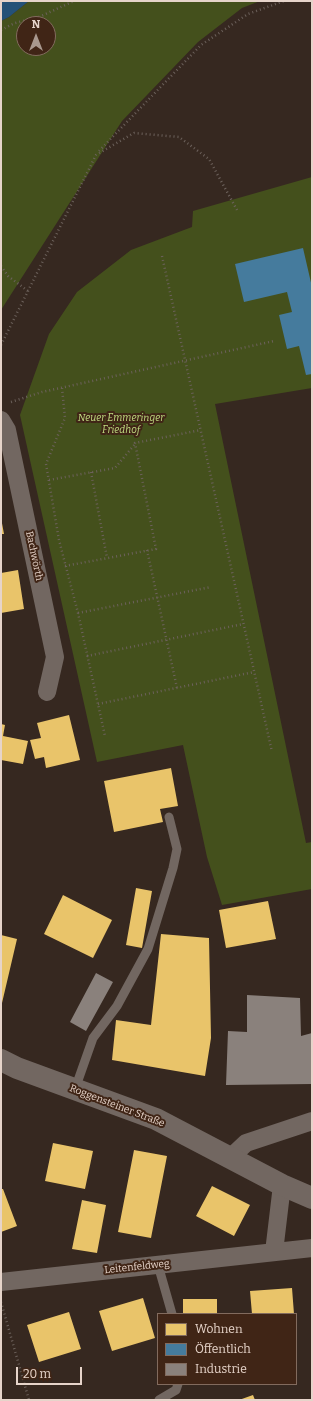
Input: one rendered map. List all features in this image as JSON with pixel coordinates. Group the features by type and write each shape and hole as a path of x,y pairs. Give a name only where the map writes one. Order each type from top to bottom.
{"street":[{"name":"Bachwörth","path":"1,420 7,430 55,657 48,692"},
{"name":"Roggensteiner Straße","path":"1,1060 17,1068 156,1119 282,1185 312,1198"},
{"path":"230,1158 246,1143 312,1121"},
{"path":"274,1252 282,1185"},
{"name":"Leitenfeldweg","path":"1,1282 312,1248"}],"lane":[{"path":"75,1090 93,1038 117,1006 148,949 176,855 169,817"},
{"path":"158,1265 172,1313"},
{"path":"159,1400 176,1390 178,1385"}],"path":[{"path":"1,30 15,23 39,18 74,1"},
{"path":"1,345 96,154 201,45 248,14 284,1"},
{"path":"96,154 134,133 179,137 209,158 237,210"},
{"path":"162,256 272,752"},
{"path":"1,266 8,276 28,291"},
{"path":"8,403 42,392 274,340"},
{"path":"62,388 65,418 46,464 59,540 78,614 105,736"},
{"path":"49,480 115,468 136,443 201,430"},
{"path":"65,566 156,549 136,443"},
{"path":"92,472 107,558"},
{"path":"147,550 178,688"},
{"path":"78,614 211,587"},
{"path":"87,656 244,624"},
{"path":"98,704 254,672"},
{"path":"1,1302 29,1400"}],"green space":[{"path":"29,1 260,1 242,8 198,42 122,121 1,310 1,21 9,17"},
{"name":"Neuer Emmeringer Friedhof","path":"312,177 312,388 215,404 306,843 312,842 312,889 222,905 207,857 183,745 97,762 20,415 49,334 77,292 131,250 192,227 193,211"}],"water":[{"path":"1,1 29,1 9,17 1,21"}],"building: Wohnen":[{"path":"1,518 4,534 1,534"},
{"path":"18,570 24,609 1,613 1,573"},
{"path":"69,715 80,760 46,768 44,757 35,759 30,740 41,738 37,723"},
{"path":"1,724 5,725 3,736 28,741 23,764 1,760"},
{"path":"171,768 178,806 160,809 163,822 114,832 104,781"},
{"path":"136,888 152,891 142,948 126,945"},
{"path":"63,895 112,920 93,958 44,934"},
{"path":"268,901 276,939 226,948 219,910"},
{"path":"161,934 209,938 211,1038 205,1076 112,1060 116,1020 151,1025"},
{"path":"1,935 17,939 2,1003 1,1003"},
{"path":"53,1143 93,1151 85,1189 45,1181"},
{"path":"134,1150 167,1156 151,1238 118,1232"},
{"path":"212,1186 250,1205 234,1236 196,1216"},
{"path":"1,1189 3,1189 17,1226 1,1232"},
{"path":"82,1200 106,1205 97,1253 72,1249"},
{"path":"292,1288 294,1313 252,1313 250,1291"},
{"path":"143,1298 155,1338 112,1351 99,1311"},
{"path":"183,1299 217,1299 217,1313 183,1313"},
{"path":"69,1312 81,1349 39,1362 27,1325"},
{"path":"253,1395 255,1400 239,1400"}],"building: Öffentlich":[{"path":"303,248 312,287 312,374 306,375 299,346 287,349 279,315 292,312 287,292 244,302 235,264"}],"building: Industrie":[{"path":"96,973 113,982 86,1031 70,1022"},
{"path":"247,995 300,998 301,1036 312,1033 312,1084 226,1085 228,1031 247,1032"}]}
